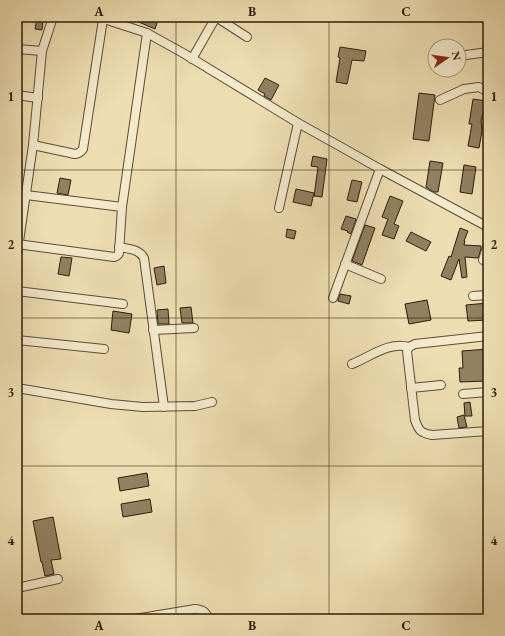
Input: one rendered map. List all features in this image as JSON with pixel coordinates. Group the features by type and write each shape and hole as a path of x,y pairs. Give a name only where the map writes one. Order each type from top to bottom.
{"street":[{"path":"17,255 33,145 42,51 52,17"},
{"path":"192,58 216,17 247,37"},
{"path":"33,145 75,154 81,151 101,18 147,33 192,58 298,124 380,170 488,227"},
{"path":"18,244 114,257 118,255 122,207 147,33"},
{"path":"17,49 42,51"},
{"path":"467,55 488,52"},
{"path":"440,100 464,90 479,87 488,92"},
{"path":"17,95 38,98"},
{"path":"488,115 486,121 488,134"},
{"path":"279,208 298,124"},
{"path":"332,298 380,170"},
{"path":"26,195 122,207"},
{"path":"483,260 488,244"},
{"path":"119,247 138,252 142,254 144,258 164,407"},
{"path":"345,264 381,279"},
{"path":"17,291 123,304"},
{"path":"474,296 488,295"},
{"path":"154,330 194,328"},
{"path":"488,336 414,344 407,351 415,420 418,429 423,433 432,435 488,431"},
{"path":"17,340 104,349"},
{"path":"352,364 363,360 381,349 403,345 410,347"},
{"path":"412,388 440,385"},
{"path":"17,388 111,404 143,407 195,406 212,402"},
{"path":"463,394 488,392"},
{"path":"17,588 58,579"},
{"path":"135,619 195,609 202,610 206,613 209,619"}],"building":[{"path":"127,17 159,17 155,29"},
{"path":"37,18 43,19 42,30 35,29"},
{"path":"340,47 366,51 364,61 352,60 347,84 336,82 340,58 338,57"},
{"path":"265,78 279,85 271,100 258,90"},
{"path":"419,93 435,95 429,141 413,139"},
{"path":"473,99 486,101 485,111 481,120 482,131 479,148 468,146 472,124 469,124"},
{"path":"313,156 327,159 322,197 314,196 318,167 311,166"},
{"path":"430,161 443,163 438,192 434,192 426,187"},
{"path":"464,165 476,167 472,194 460,192"},
{"path":"60,178 71,180 68,195 57,193"},
{"path":"352,180 362,182 357,202 347,200"},
{"path":"296,189 314,193 311,206 293,202"},
{"path":"390,196 403,201 394,224 399,226 394,239 382,235 388,219 382,217"},
{"path":"346,216 356,219 351,234 347,232 348,231 341,229"},
{"path":"365,225 375,228 362,265 352,261"},
{"path":"460,228 468,231 464,245 481,246 481,249 478,258 465,257 467,277 462,278 459,259 451,280 441,276 449,256 451,257"},
{"path":"287,229 296,231 294,239 286,237"},
{"path":"411,232 431,242 426,251 406,241"},
{"path":"61,257 72,258 69,276 58,274"},
{"path":"164,266 166,283 157,285 154,268"},
{"path":"340,294 351,296 349,304 338,301"},
{"path":"427,300 431,320 409,324 405,304"},
{"path":"488,303 488,320 468,321 466,305"},
{"path":"191,307 193,323 182,323 180,308"},
{"path":"168,309 169,324 158,324 157,310"},
{"path":"113,311 132,314 129,333 111,330"},
{"path":"488,349 488,363 486,363 487,381 460,382 459,368 463,368 462,351"},
{"path":"470,402 472,416 465,416 464,403"},
{"path":"464,415 467,427 459,428 457,417"},
{"path":"147,473 149,486 120,491 118,478"},
{"path":"150,499 152,512 123,517 121,504"},
{"path":"53,517 61,559 51,560 54,574 45,576 33,521"}]}
